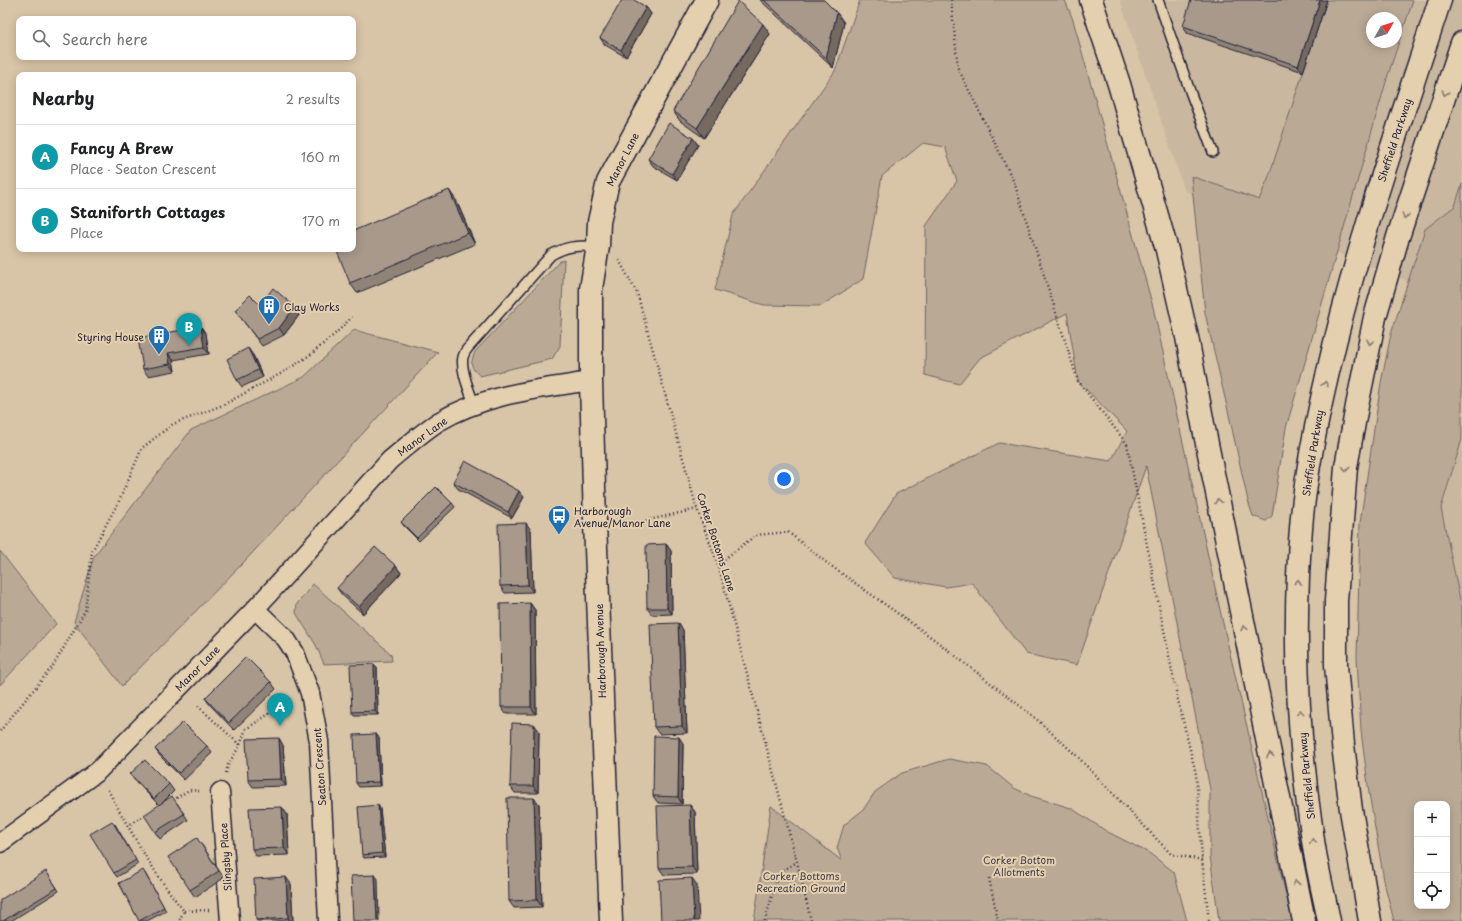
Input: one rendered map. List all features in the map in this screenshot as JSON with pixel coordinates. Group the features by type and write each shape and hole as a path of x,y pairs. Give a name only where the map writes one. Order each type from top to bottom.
{"main road":[{"name":"Manor Lane","path":"591,381 590,289 598,246 599,222 608,182 706,0"},
{"path":"1090,0 1119,84 1167,250 1187,337 1203,424 1304,921"},
{"name":"Sheffield Parkway","path":"1329,921 1314,847 1304,764 1297,686 1297,598 1302,515 1316,421 1338,329 1365,232 1440,0"},
{"path":"1370,921 1351,810 1343,745 1336,664 1336,601 1346,467 1375,317 1398,237 1462,42"},
{"name":"Harborough Avenue","path":"591,381 610,921"}],"street":[{"name":"Manor Lane","path":"0,843 98,771 255,609 390,460 413,441 438,422 474,404 499,396 533,389 591,381"},
{"name":"Seaton Crescent","path":"255,609 286,639 295,653 310,693 319,742 328,921"},
{"name":"Slingsby Place","path":"220,792 230,921"}],"lane":[{"path":"1158,0 1213,152"},
{"path":"474,404 465,378 463,366 463,357 468,348 551,255 562,249 573,246 598,246"}],"path":[{"path":"951,0 958,68 1014,182 1078,381 1127,444 1177,696 1196,774 1202,860 1210,921"},
{"name":"Corker Bottoms Lane","path":"618,258 637,293 697,509 718,564 797,862 811,921"},
{"path":"0,731 52,666 85,611 92,551 120,499 142,448 173,424 223,406 282,373 310,355 335,334 352,317"},
{"path":"640,522 697,509"},
{"path":"718,564 756,535 788,532 828,563 953,653 1033,716 1077,756 1171,854 1202,860"},
{"path":"169,802 189,790 220,792 228,765 240,745 246,729 278,708 293,704"},
{"path":"198,706 240,745"},
{"path":"98,771 127,826 165,888 184,911 179,921"},
{"path":"127,826 148,814"},
{"path":"765,921 778,873 797,862"},
{"path":"989,878 998,921"}],"shaded area":[{"path":"1120,0 1462,0 1462,303 1185,191"},
{"path":"1462,439 1462,609 1441,508"}],"green space":[{"path":"860,0 1065,0 1073,20 1153,307 1222,619 1292,921 1219,921 1210,856 1210,789 1146,466 1077,665 1026,654 972,583 946,587 895,578 865,543 896,494 999,443 1111,461 1127,431 1078,381 1067,313 980,358 959,384 925,375 926,226 957,181 945,147 923,143 882,176 863,279 821,306 764,305 715,290 733,215 835,71"},
{"path":"1327,0 1413,0 1402,33 1402,12 1366,12 1366,48 1397,48 1286,428 1272,516 1266,521 1253,516 1248,501 1205,313 1191,176 1259,200 1269,176"},
{"path":"1462,184 1462,439 1441,508 1462,609 1462,921 1394,921 1385,886 1369,793 1361,731 1357,658 1360,523 1381,383 1391,334 1425,229 1455,206"},
{"path":"564,260 560,346 552,359 480,376 474,370 472,365 475,352 560,261"},
{"path":"354,330 438,352 243,563 122,686 74,622 94,556 191,430 304,377"},
{"path":"0,551 56,624 0,685"},
{"path":"313,584 391,654 392,661 324,664 316,645 296,613 297,604"},
{"path":"949,759 987,766 1014,788 1031,796 1071,808 1106,831 1149,853 1174,872 1187,921 754,921 771,806 842,861 837,848 844,825 863,810 875,792 902,773"}],"building":[{"path":"622,0 634,0 646,7 621,50 600,38"},
{"path":"764,0 824,0 837,13 826,58"},
{"path":"1191,0 1320,0 1298,66 1183,26"},
{"path":"738,1 763,24 697,128 673,111"},
{"path":"669,123 693,138 672,174 648,159"},
{"path":"449,190 468,233 350,283 337,252 356,252 356,230"},
{"name":"Clay Works","path":"273,288 295,307 279,328 257,339 235,310 250,295 260,305"},
{"path":"201,327 204,347 168,353 170,364 143,369 138,338 156,335 158,346 167,345 165,333"},
{"path":"248,348 258,370 237,380 227,359"},
{"path":"465,461 519,491 508,512 453,482"},
{"path":"436,487 452,503 417,538 401,522"},
{"path":"526,523 528,585 500,586 498,524"},
{"path":"666,544 667,608 647,608 646,545"},
{"path":"375,547 396,566 359,607 337,588"},
{"path":"530,603 531,707 501,707 500,604"},
{"path":"678,623 682,726 654,727 650,624"},
{"path":"246,657 271,682 229,723 205,698"},
{"path":"374,664 375,711 352,712 350,665"},
{"path":"183,722 207,746 179,773 155,749"},
{"path":"512,723 534,724 533,786 510,786"},
{"path":"376,734 379,782 356,783 354,735"},
{"path":"654,736 679,737 678,797 653,796"},
{"path":"279,738 281,779 248,780 246,739"},
{"path":"145,760 169,784 154,799 130,774"},
{"path":"172,796 184,814 155,832 144,815"},
{"path":"507,798 534,798 537,900 509,901"},
{"path":"378,805 382,853 362,855 358,807"},
{"path":"690,805 692,867 659,868 657,806"},
{"path":"282,807 284,848 252,849 249,808"},
{"path":"112,821 136,860 114,873 90,834"},
{"path":"197,838 219,871 190,890 168,857"},
{"path":"143,870 164,907 139,921 119,883"},
{"path":"46,871 57,888 3,921 0,921 0,900"},
{"path":"375,875 377,921 353,921 351,876"},
{"path":"286,877 288,918 256,920 254,879"},
{"path":"692,878 694,921 661,921 659,880"}],"place":[{"name":"Clay Works","path":"269,326"},
{"name":"Staniforth Cottages","path":"189,346"},
{"name":"Styring House","path":"159,356"},
{"name":"Harborough Avenue/Manor Lane","path":"559,536"},
{"name":"Fancy A Brew","path":"280,726"}],"park label":[{"name":"Corker Bottom Allotments","path":"1019,864"},
{"name":"Corker Bottoms Recreation Ground","path":"801,880"}]}
